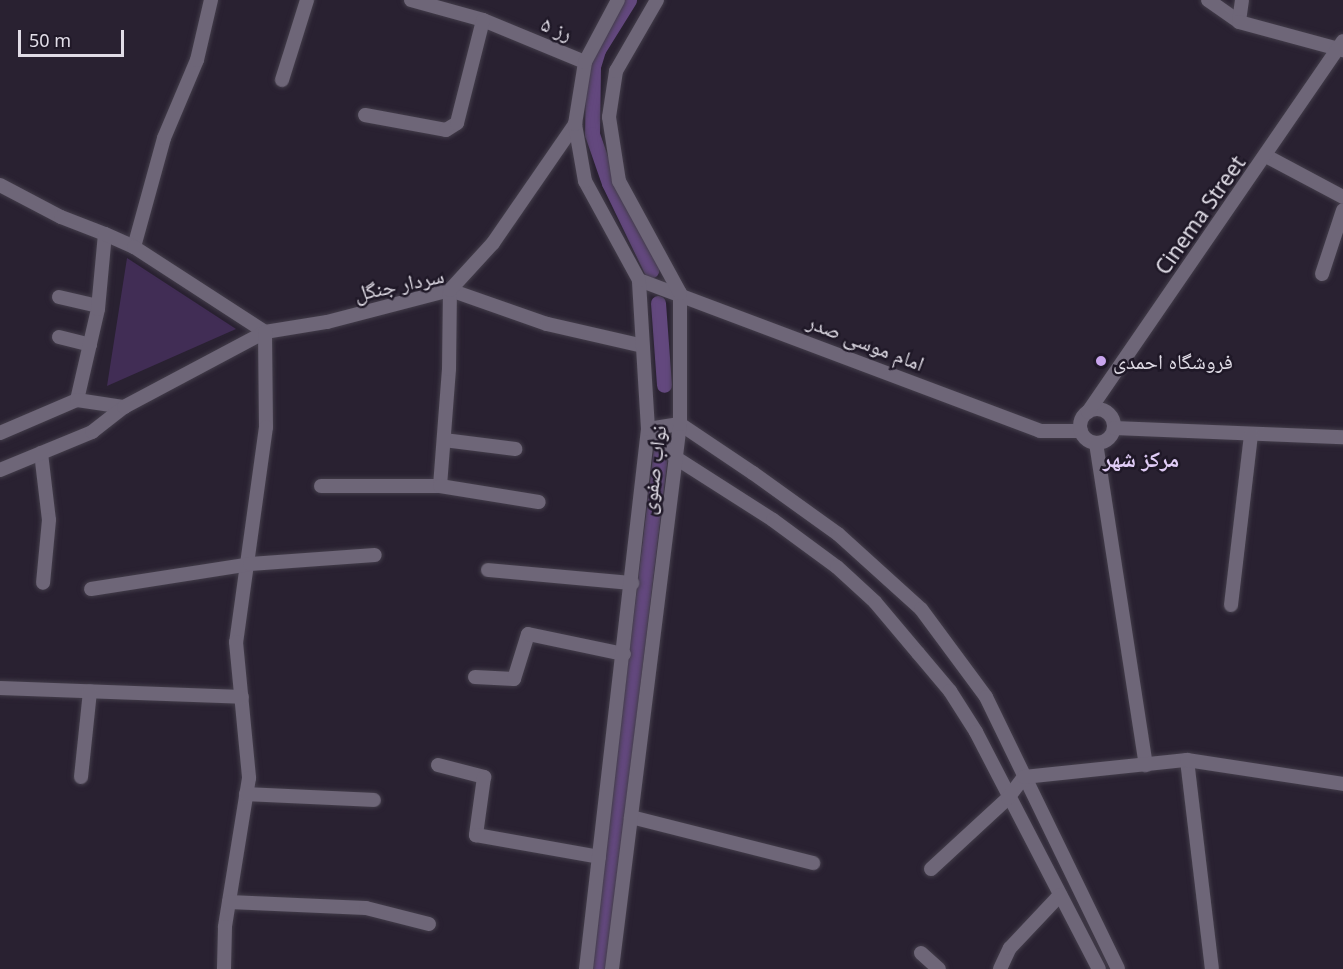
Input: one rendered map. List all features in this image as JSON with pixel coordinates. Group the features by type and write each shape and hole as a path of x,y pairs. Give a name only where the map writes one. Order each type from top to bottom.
{"street":[{"path":"134,247 164,138 197,60 211,0"},
{"path":"282,80 307,0"},
{"name":"رز ۵","path":"412,0 483,20 585,62"},
{"name":"نواب صفوی","path":"586,969 624,654 648,429 639,280 585,181 575,124 585,62 618,0"},
{"name":"نواب صفوی","path":"612,969 680,424 680,293 619,181 609,117 615,71 657,0"},
{"path":"1208,0 1239,22 1341,47"},
{"path":"1239,22 1242,0"},
{"path":"365,116 446,130 457,123 483,20"},
{"name":"Cinema Street","path":"1088,412 1341,47"},
{"path":"440,486 450,290 493,243 575,124"},
{"path":"1266,156 1343,197"},
{"path":"0,185 61,217 134,247 265,332 266,427 250,564 236,642 249,778 229,902 224,969"},
{"path":"1322,274 1343,210"},
{"path":"77,400 98,306 105,234"},
{"name":"امام موسی صدر","path":"639,280 680,293 1040,431 1081,431"},
{"name":"سردار جنگل","path":"0,470 92,432 124,407 265,332 327,322 450,290 547,324 643,345"},
{"path":"59,297 98,306"},
{"path":"59,337 90,345"},
{"path":"0,433 77,400 124,407"},
{"path":"1099,409 1108,413 1114,428 1110,437 1096,443 1087,440 1081,431 1082,418 1088,412 1099,409"},
{"path":"648,429 680,424 838,534 921,609 986,697 1118,969"},
{"path":"1114,428 1343,437"},
{"path":"648,429 676,459 773,520 837,567 875,602 950,691 976,732 1008,798 1099,969"},
{"path":"1231,605 1251,435"},
{"path":"444,440 515,449"},
{"path":"1096,443 1146,765"},
{"path":"41,453 49,520 44,583"},
{"path":"321,486 440,486 539,502"},
{"path":"91,589 250,564 375,555"},
{"path":"489,570 632,583"},
{"path":"475,678 514,678 528,634 624,654"},
{"path":"0,688 242,697"},
{"path":"81,777 90,691"},
{"path":"1186,760 1212,969"},
{"path":"931,869 1008,798 1024,777 1186,760 1343,784"},
{"path":"438,765 484,777 476,835 599,857"},
{"path":"246,794 374,800"},
{"path":"631,817 813,863"},
{"path":"1000,969 1010,948 1060,895"},
{"path":"229,902 366,908 429,924"},
{"path":"921,953 939,969"}],"shaded area":[{"path":"127,258 236,329 107,386"}],"waterway":[{"path":"629,0 598,50 593,66 592,134 609,183 651,270"},
{"path":"658,303 664,385"},
{"path":"598,969 662,439"}],"place":[{"name":"فروشگاه احمدی","path":"1101,361"}],"district":[{"name":"مرکز شهر","path":"1141,459"}]}
